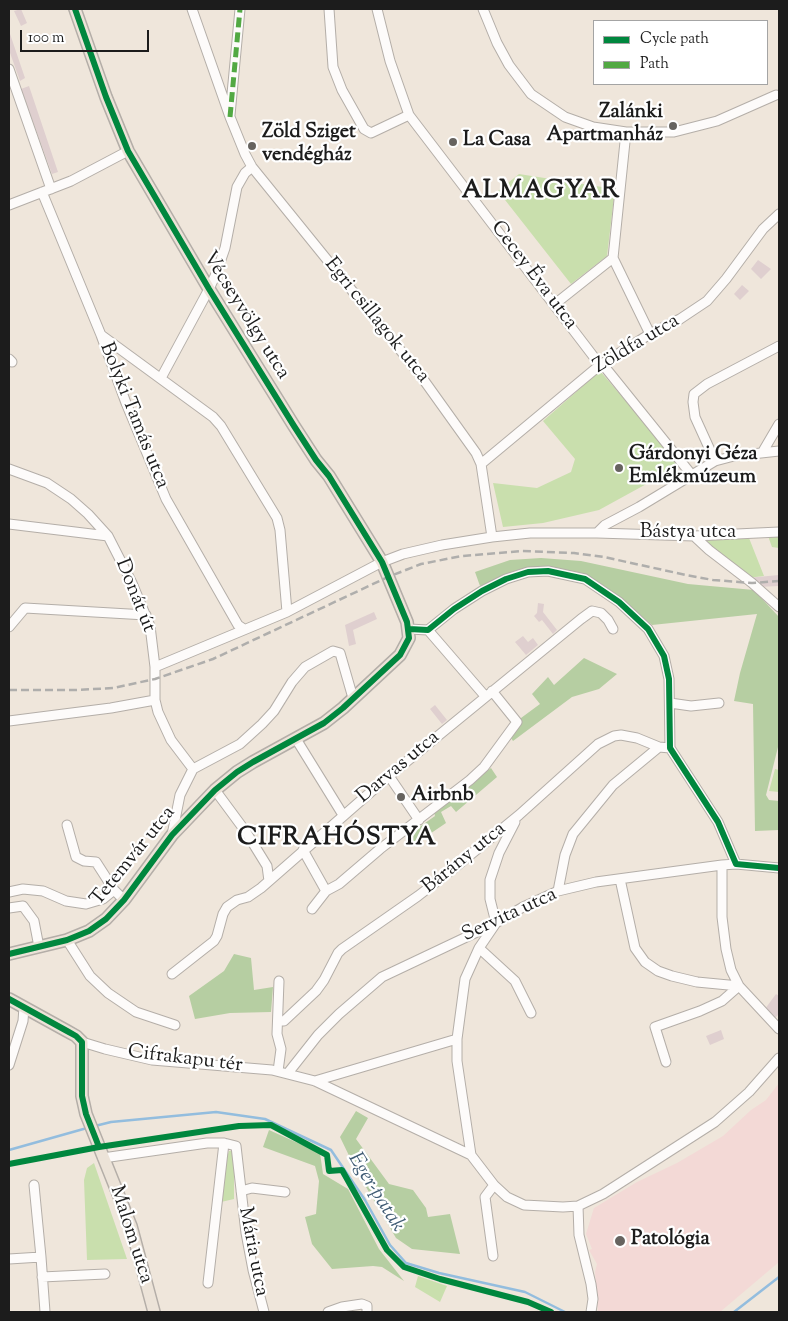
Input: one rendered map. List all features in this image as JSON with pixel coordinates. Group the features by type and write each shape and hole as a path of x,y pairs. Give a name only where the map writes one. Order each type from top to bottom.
{"main road":[{"name":"Vécseyvölgy utca","path":"75,9 106,97 128,151 209,289 294,426 329,476 382,562 409,629"},
{"name":"Tetemvár utca","path":"9,954 67,940 89,931 106,919 124,900 172,835 215,790 237,772 324,723 400,654 408,643 409,629"},
{"path":"9,999 76,1036 82,1042 82,1096 86,1114 103,1158"},
{"name":"Malom utca","path":"103,1158 131,1226 154,1312"}],"street":[{"name":"Egri csillagok utca","path":"192,9 230,118 244,154 252,167 418,372 482,464 492,536"},
{"name":"Egri csillagok utca","path":"230,118 240,9"},
{"path":"329,9 333,67 342,90 364,129 371,133 410,115"},
{"name":"Cecey Éva utca","path":"377,9 390,61 410,115 600,365 604,366 691,474"},
{"path":"483,9 505,58 531,94 565,117 593,127 626,132 674,132 717,121 778,96"},
{"name":"Bolyki Tamás utca","path":"9,70 46,191 126,403 166,498 233,617 238,625 244,629"},
{"path":"626,132 613,258 650,334"},
{"path":"9,205 83,175 128,151"},
{"path":"161,378 209,289 224,248 237,187 245,173 252,167"},
{"name":"Zöldfa utca","path":"482,464 600,365 650,334 680,319 707,301 726,279 763,228 779,214"},
{"path":"555,304 613,258"},
{"path":"101,335 213,417 221,426 277,518 280,530 287,612"},
{"path":"715,460 695,417 694,394 707,384 779,346"},
{"path":"762,453 779,424"},
{"path":"598,533 605,525 639,507 715,460 779,451"},
{"name":"Donát út","path":"9,469 47,483 71,499 108,536 132,583 150,626 155,667 155,700 160,719 171,740 194,768"},
{"path":"9,524 108,536"},
{"name":"Bástya utca","path":"382,562 403,554 442,545 492,536 530,533 694,536 779,532"},
{"path":"694,536 709,550 752,582 779,607"},
{"path":"155,667 287,612 382,562"},
{"path":"409,629 428,630 454,609 482,591 506,579 528,572 548,571 585,579 619,602 648,629 664,656 669,679 670,748 718,822 736,864"},
{"path":"9,627 25,608 146,615"},
{"name":"Darvas utca","path":"172,974 214,941 227,907 237,900 248,897 269,881 389,776 570,627 592,611 601,613 613,629"},
{"path":"312,909 326,891 339,884 484,767 517,722 428,630"},
{"path":"194,768 240,744 274,711 292,682 305,667 333,650 340,654 353,698"},
{"path":"9,721 111,708 155,700"},
{"path":"670,703 691,706 719,703"},
{"name":"Bárány utca","path":"278,1021 284,1021 316,991 342,949 418,896 519,815 598,744 614,736 621,735 637,738 659,747 670,748"},
{"path":"296,739 343,815"},
{"path":"558,891 565,855 573,834 613,785 659,747"},
{"name":"Tetemvár utca","path":"172,835 180,794 194,768"},
{"path":"389,776 419,820"},
{"path":"215,790 246,832 267,866 269,881"},
{"path":"519,815 499,853 490,880 490,899 496,923 480,948 465,979 457,1039 456,1061 471,1155 494,1185 507,1197 524,1205 543,1207 578,1206 603,1194 715,1122 749,1092 779,1058"},
{"name":"Tetemvár utca","path":"67,825 76,857 84,861 96,862 114,890 124,900"},
{"path":"303,850 326,891"},
{"name":"Servita utca","path":"288,1073 308,1047 338,1014 382,977 496,923 523,907 558,891 596,882 722,865 736,864 779,868"},
{"path":"722,865 722,917 731,970 739,986 779,1028"},
{"path":"620,879 635,948 645,962 658,971 672,976 697,982 739,986"},
{"path":"9,892 23,889 43,891 66,901 86,904 103,899 114,890"},
{"path":"9,908 23,906 34,921 39,947"},
{"path":"67,940 90,976 108,993 136,1012 175,1025"},
{"path":"480,948 515,982 531,1013"},
{"path":"275,1071 281,1050 277,1034 279,981"},
{"path":"666,1062 654,1027 700,1011 722,1000 739,986"},
{"path":"9,1065 23,1021 24,1007"},
{"path":"314,1081 457,1039"},
{"name":"Cifrakapu tér","path":"82,1042 152,1060 288,1073 314,1081 471,1155"},
{"path":"103,1158 224,1143 208,1283"},
{"name":"Mária utca","path":"224,1143 236,1146 240,1191 253,1270 264,1312"},
{"path":"34,1185 45,1312"},
{"path":"493,1256 485,1197 494,1185"},
{"name":"Mária utca","path":"240,1191 252,1188 285,1192"},
{"path":"578,1206 579,1235 593,1298 591,1312"},
{"path":"9,1259 41,1258"},
{"path":"42,1277 105,1274"},
{"path":"328,1312 342,1307 362,1304 367,1306 367,1312"}],"shaded area":[{"path":"21,9 27,23 21,26 14,11"},
{"path":"9,31 25,78 20,81 9,50"},
{"path":"29,86 58,172 52,174 21,89"},
{"path":"758,260 771,269 761,279 751,269"},
{"path":"742,285 749,291 740,300 734,294"},
{"path":"779,575 779,586 758,587 747,578"},
{"path":"538,603 544,604 543,612 557,630 553,634 542,620 539,622 534,616 537,613"},
{"path":"374,612 377,619 353,630 356,644 349,646 345,625"},
{"path":"523,636 528,642 533,638 538,645 526,655 515,642"},
{"path":"435,705 447,720 442,724 430,709"},
{"path":"776,994 779,996 779,1014 774,1019 765,1009"},
{"path":"721,1030 724,1039 710,1045 706,1036"},
{"path":"779,1083 779,1262 720,1312 598,1312 595,1272 597,1264 589,1250 592,1249 586,1234 594,1208 637,1182 677,1163 723,1136 751,1110 766,1100"}],"green space":[{"path":"519,174 615,189 607,256 571,284 498,191"},
{"path":"600,371 681,465 599,510 543,523 503,527 493,483 537,488 571,472 575,459 543,421"},
{"path":"779,532 779,548 772,547 768,536 749,538 764,576 747,578 694,536"},
{"path":"541,558 581,561 688,584 754,590 779,617 779,743 766,795 769,800 779,801 779,830 755,831 753,704 734,701 757,614 652,625 620,599 585,576 548,569 504,577 480,586 475,572 510,560"},
{"path":"584,658 617,674 599,689 572,697 513,741 511,738 521,718 540,704 532,694 548,677 554,685"},
{"path":"491,768 497,777 456,812 451,806 441,812 446,823 415,844 408,835 435,816 434,812"},
{"path":"775,769 779,770 779,792 769,791"},
{"path":"234,954 251,958 254,990 273,987 271,1012 230,1013 195,1019 189,996 224,971"},
{"path":"356,1111 368,1118 356,1139 389,1184 413,1190 426,1208 428,1217 450,1214 460,1254 412,1249 396,1238 356,1170 340,1137"},
{"path":"269,1130 320,1153 323,1174 348,1189 379,1249 404,1281 382,1267 332,1269 312,1244 305,1217 316,1214 319,1181 315,1166 263,1147"},
{"path":"229,1151 234,1151 234,1199 221,1202 227,1157"},
{"path":"94,1163 127,1259 87,1260 84,1180 87,1168"},
{"path":"418,1276 447,1286 440,1302 415,1287"}],"waterway":[{"name":"Eger-patak","path":"95,1126 111,1122 216,1112 265,1119 331,1150 365,1200 390,1245 406,1263 439,1273 525,1292 565,1312"},
{"name":"Eger-patak","path":"9,1150 87,1128"},
{"name":"Eger-patak","path":"734,1312 779,1277"}],"railway":[{"path":"9,690 113,688 155,679 213,659 388,577 421,564 462,556 522,551 574,553 604,557 713,580 752,583 779,581"}],"marked path":[{"path":"230,117 240,9"}],"cycle path":[{"path":"9,954 67,940 89,931 106,919 124,900 172,835 215,790 253,762 324,723 400,655 409,638 407,622 382,562 329,476 294,426 209,289 128,151 106,97 75,9"},
{"path":"409,629 428,630 454,609 482,591 506,579 528,572 548,571 585,579 619,602 648,629 664,656 669,679 670,748 718,822 736,864 779,868"},
{"path":"9,999 76,1036 82,1042 82,1096 86,1114 99,1147"},
{"path":"9,1164 99,1147 239,1126 271,1125 327,1155 329,1171 342,1170 387,1250 404,1267 440,1279 528,1302 551,1312"}],"place":[{"name":"Zalánki Apartmanház","path":"673,126"},
{"name":"La Casa","path":"453,142"},
{"name":"Zöld Sziget vendégház","path":"252,146"},
{"name":"Gárdonyi Géza Emlékmúzeum","path":"619,468"},
{"name":"Airbnb","path":"401,797"},
{"name":"Patológia","path":"620,1241"}],"district":[{"name":"ALMAGYAR","path":"541,193"},
{"name":"CIFRAHÓSTYA","path":"337,840"}]}
